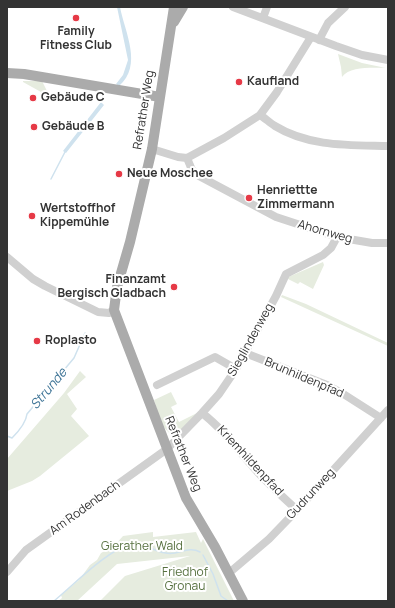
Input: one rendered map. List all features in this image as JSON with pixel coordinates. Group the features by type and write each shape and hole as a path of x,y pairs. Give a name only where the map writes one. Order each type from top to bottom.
{"main road":[{"name":"Refrather Weg","path":"174,7 152,148 130,242 117,287 114,310 186,498 229,573 243,601"},
{"path":"171,25 176,20 183,7"},
{"path":"7,73 24,74 160,97"}],"street":[{"path":"233,7 362,55 388,60"},
{"path":"263,18 266,7"},
{"path":"152,148 178,157 187,158 260,115 315,38 345,7"},
{"path":"260,115 275,126 295,136 318,143 388,146"},
{"name":"Ahornweg","path":"187,158 192,170 199,176 276,217 337,237 372,243 388,243"},
{"name":"Sieglindenweg","path":"167,449 219,394 236,369 286,274 323,255 331,248 337,237"},
{"path":"7,257 45,286 98,312 109,313 114,310"},
{"name":"Brunhildenpfad","path":"245,353 327,385 381,418"},
{"path":"157,385 215,357 236,369"},
{"name":"Gudrunweg","path":"229,573 269,538 297,510 388,410"},
{"name":"Kriemhildenpfad","path":"202,413 218,427 256,470 297,510"},
{"name":"Am Rodenbach","path":"7,572 26,550 167,449"}],"green space":[{"path":"338,54 362,63 386,68 356,69 346,73 342,77"},
{"path":"42,81 50,97 23,82"},
{"path":"323,262 324,265 313,289 300,282 298,284 286,278"},
{"path":"282,295 306,304 388,343 388,346 281,297"},
{"path":"80,371 86,377 67,394 77,409 71,416 89,436 40,476 32,481 7,491 7,459 64,393"},
{"path":"171,392 177,404 171,407 179,422 201,411 178,433 173,435 169,433 163,425 154,400"},
{"path":"153,532 153,537 196,532 201,543 203,539 234,601 100,601 125,576 190,556 117,564 77,601 58,601 62,598 61,595 79,580 90,565 97,560 101,553 114,546 123,536"}],"water":[{"path":"117,7 120,7 128,38 131,59 130,68 126,78 119,86 116,84 123,75 128,60"},
{"path":"101,102 104,105 66,153 63,151"}],"waterway":[{"name":"Strunde","path":"51,179 66,150"},
{"name":"Strunde","path":"7,436 12,438 17,433 24,424 27,414 74,358 85,333"},
{"path":"54,601 102,560 113,552 135,541 154,550 170,554 187,550 196,550 200,552"},
{"path":"203,555 213,574 221,596 228,601"}],"place":[{"name":"Family Fitness Club","path":"76,18"},
{"name":"Kaufland","path":"239,82"},
{"name":"Gebäude C","path":"33,98"},
{"name":"Gebäude B","path":"34,127"},
{"name":"Neue Moschee","path":"119,174"},
{"name":"Henriettte Zimmermann","path":"249,198"},
{"name":"Wertstoffhof Kippemühle","path":"32,216"},
{"name":"Finanzamt Bergisch Gladbach","path":"174,287"},
{"name":"Roplasto","path":"37,341"}],"park label":[{"name":"Gierather Wald","path":"142,547"},
{"name":"Friedhof Gronau","path":"185,580"}]}
